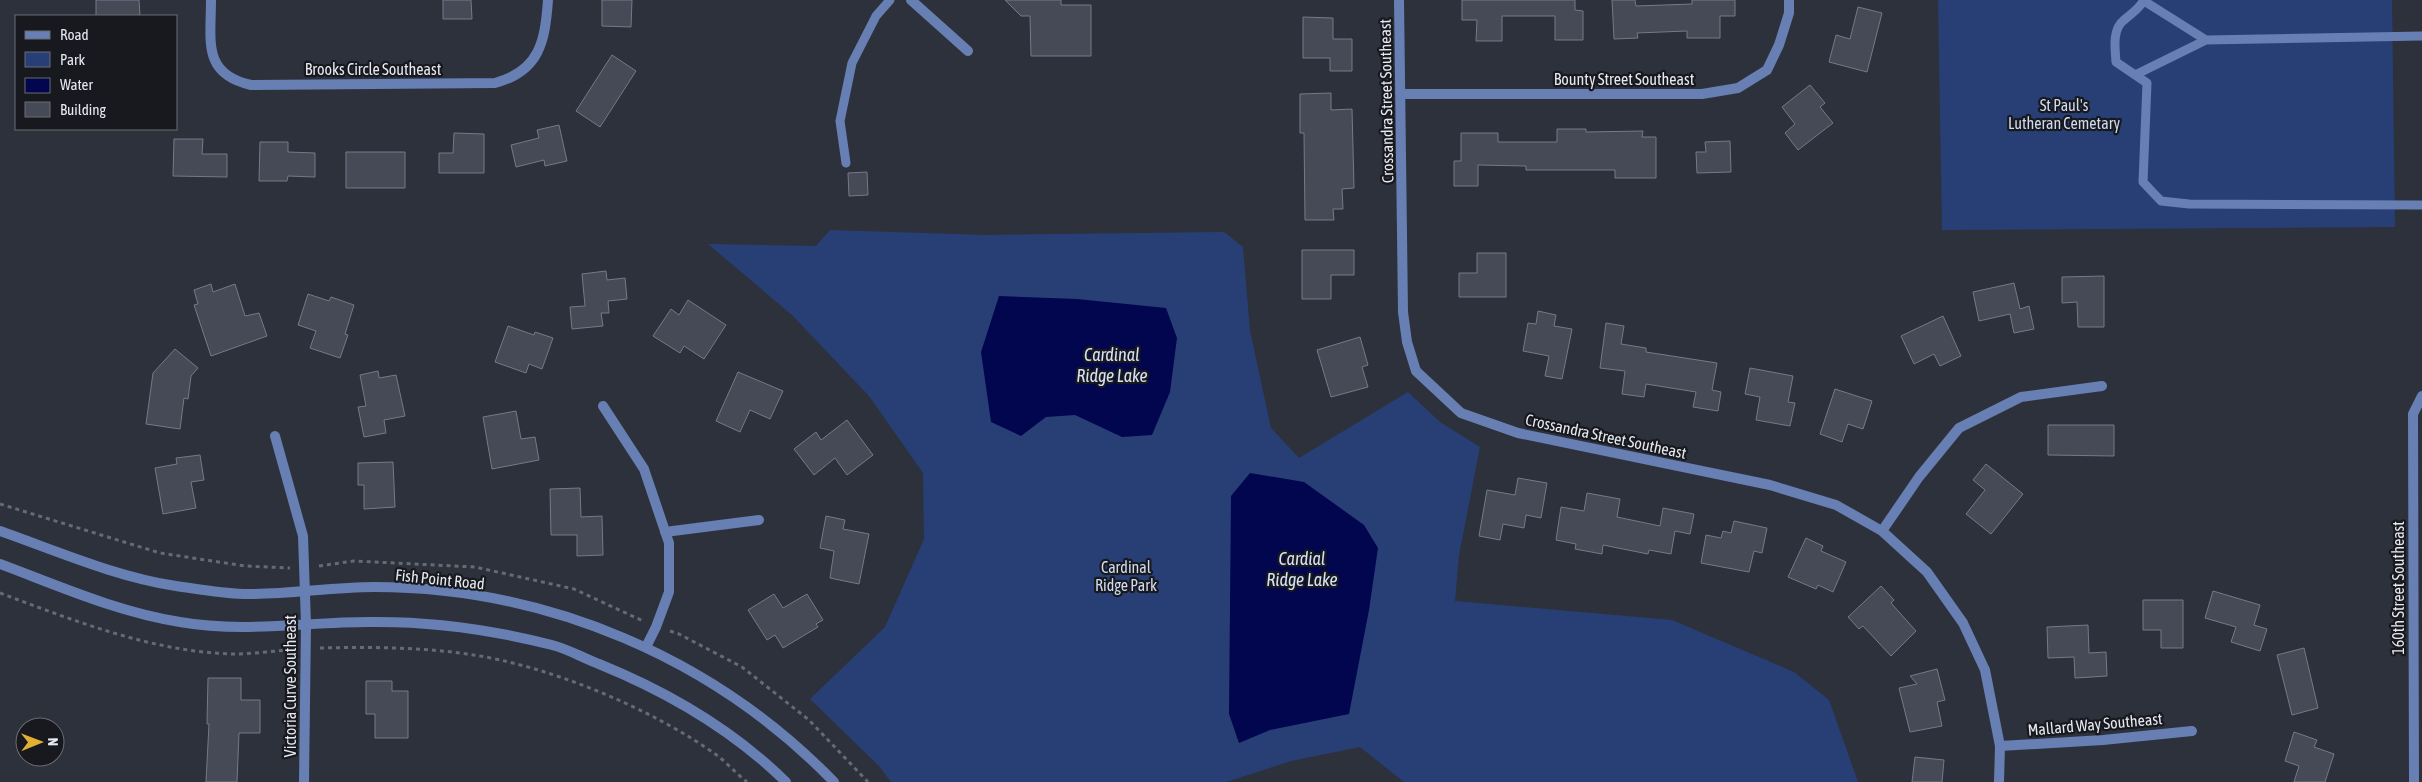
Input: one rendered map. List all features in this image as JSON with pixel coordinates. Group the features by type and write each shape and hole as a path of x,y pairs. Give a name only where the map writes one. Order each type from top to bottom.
{"street":[{"name":"Brooks Circle Southeast","path":"211,0 211,49 216,64 224,75 237,82 251,85 495,83 512,78 533,60 545,35 548,0"},
{"path":"911,0 968,51"},
{"name":"Crossandra Street Southeast","path":"1399,0 1403,312 1407,342 1416,371 1461,414 1518,433 1770,485 1836,505 1882,531 1926,572 1963,623 1985,670 2000,746 1999,782"},
{"name":"Bounty Street Southeast","path":"1400,94 1702,94 1738,88 1767,70 1779,45 1789,13 1789,0"},
{"path":"1882,531 1919,477 1958,428 2021,397 2102,386"},
{"name":"160th Street Southeast","path":"2414,782 2413,414 2422,396"},
{"path":"603,406 644,469 669,543 669,592 656,627 646,647"},
{"name":"Victoria Curve Southeast","path":"276,436 303,536 306,624 304,782"},
{"path":"665,532 759,520"},
{"name":"Fish Point Road","path":"0,531 108,569 174,586 244,594 374,587 423,590 486,598 564,615 646,647 708,680 761,717 834,782"},
{"path":"0,564 102,603 180,622 236,627 370,622 416,623 483,631 554,646 620,673 716,724 786,782"},
{"name":"Mallard Way Southeast","path":"2000,746 2102,740 2192,730"}],"lane":[{"path":"846,163 840,120 852,63 876,16 890,0"},
{"path":"2206,40 2144,0 2136,11 2122,21 2114,40 2116,62 2146,82 2143,182 2161,201 2189,204 2422,205"},
{"path":"2135,75 2206,40 2422,36"}],"path":[{"path":"0,593 81,623 162,645 234,654 306,648 388,647 468,654 551,673 650,715 719,757 746,782"}],"green space":[{"name":"St Paul's Lutheran Cemetary","path":"1938,0 2392,0 2395,227 1942,230"},
{"name":"Cardinal Ridge Park","path":"830,230 986,235 1224,232 1243,247 1250,331 1271,428 1299,458 1408,392 1440,422 1480,447 1459,555 1455,601 1672,620 1794,672 1829,700 1858,782 1404,782 1360,747 1291,761 1226,782 891,782 879,766 810,699 885,627 924,539 923,473 869,396 792,315 708,244 816,246"}],"water":[{"name":"Cardinal Ridge Lake","path":"999,296 1077,299 1166,308 1177,338 1170,392 1152,435 1122,437 1075,415 1046,417 1021,436 991,422 981,352"},
{"name":"Cardial Ridge Lake","path":"1250,473 1304,482 1364,525 1378,548 1369,610 1349,714 1270,730 1239,743 1229,714 1231,496"}],"building":[{"path":"96,0 139,0 140,15 96,15"},
{"path":"443,0 471,0 472,19 443,19"},
{"path":"602,0 632,0 631,27 602,26"},
{"path":"1005,0 1061,0 1061,5 1091,5 1091,56 1031,56 1030,16 1021,16"},
{"path":"1462,0 1575,0 1575,10 1583,11 1583,40 1555,40 1555,16 1502,16 1502,41 1476,41 1477,20 1462,20"},
{"path":"1612,0 1635,0 1636,6 1692,4 1692,0 1735,0 1735,16 1720,16 1720,38 1687,38 1687,31 1637,33 1638,38 1614,39"},
{"path":"1858,7 1882,13 1867,72 1829,62 1836,35 1850,39"},
{"path":"1303,17 1333,18 1333,39 1352,39 1352,71 1330,71 1330,58 1303,58"},
{"path":"612,55 636,71 600,127 576,111"},
{"path":"1810,85 1825,103 1820,107 1833,123 1798,150 1785,133 1795,124 1782,107"},
{"path":"1331,93 1331,110 1352,109 1354,188 1342,189 1343,209 1333,209 1334,220 1305,220 1304,133 1300,133 1300,94"},
{"path":"559,125 567,161 545,166 544,160 516,167 511,145 539,138 537,130"},
{"path":"1557,129 1586,129 1586,132 1643,131 1642,137 1656,137 1656,178 1615,178 1615,170 1526,170 1526,166 1478,165 1478,186 1454,186 1454,161 1461,161 1461,133 1498,133 1498,142 1557,142"},
{"path":"454,133 484,134 484,173 439,173 439,153 453,153"},
{"path":"174,139 203,139 202,154 227,154 227,177 173,176"},
{"path":"1730,141 1731,172 1697,173 1696,152 1706,152 1705,142"},
{"path":"260,142 288,142 288,152 315,153 315,177 288,176 287,181 259,181"},
{"path":"346,152 405,152 405,188 346,188"},
{"path":"867,172 868,195 849,196 848,173"},
{"path":"1302,250 1354,250 1354,275 1331,275 1331,299 1302,299"},
{"path":"1477,253 1506,253 1506,297 1459,297 1459,273 1477,273"},
{"path":"606,271 607,280 625,278 627,299 608,301 609,313 601,313 603,326 572,329 570,307 585,306 582,274"},
{"path":"2104,276 2104,327 2078,327 2077,302 2062,303 2062,277"},
{"path":"2014,283 2020,309 2029,306 2034,329 2014,333 2010,314 1979,321 1973,292"},
{"path":"211,284 213,292 235,284 245,316 259,313 267,336 211,356 194,305 198,304 194,290"},
{"path":"308,294 329,301 331,297 354,305 345,334 348,335 340,358 310,348 316,331 298,325"},
{"path":"688,300 726,325 704,359 684,346 680,353 653,336 671,309 679,315"},
{"path":"1538,311 1556,315 1554,326 1572,329 1562,379 1545,376 1549,356 1523,351 1528,323 1536,324"},
{"path":"1943,316 1961,356 1940,366 1934,354 1914,364 1901,336"},
{"path":"1606,323 1624,326 1621,344 1646,348 1646,352 1717,363 1712,390 1721,392 1718,411 1693,407 1696,392 1646,384 1644,397 1622,394 1625,371 1600,368"},
{"path":"508,326 534,335 535,332 553,338 542,369 529,364 526,373 495,362"},
{"path":"1360,337 1368,365 1362,367 1368,387 1331,397 1317,350"},
{"path":"175,349 198,368 191,376 188,399 184,398 180,429 146,424 153,373"},
{"path":"1750,368 1793,376 1788,402 1795,403 1790,426 1756,420 1760,397 1745,394"},
{"path":"378,371 379,378 396,375 405,416 384,420 386,433 364,437 358,407 366,406 360,375"},
{"path":"738,372 783,391 770,419 750,410 740,432 716,421"},
{"path":"1835,389 1872,401 1863,429 1848,424 1842,442 1820,434"},
{"path":"516,411 521,439 535,437 539,460 492,469 483,417"},
{"path":"847,420 873,455 847,475 835,458 814,475 794,449 816,432 821,440"},
{"path":"2048,425 2114,425 2114,456 2048,455"},
{"path":"200,455 204,480 191,482 196,508 163,514 155,468 177,464 176,458"},
{"path":"393,462 395,507 364,509 364,485 358,485 358,463"},
{"path":"1986,464 2023,494 1991,534 1966,514 1985,490 1973,480"},
{"path":"1518,478 1547,483 1541,518 1526,515 1524,528 1503,524 1500,540 1479,536 1487,490 1515,495"},
{"path":"580,488 581,517 602,516 603,555 577,556 577,535 551,535 550,489"},
{"path":"1587,493 1620,499 1617,517 1660,526 1663,508 1694,514 1690,534 1675,531 1671,554 1649,550 1648,554 1603,545 1602,554 1575,549 1576,544 1556,540 1561,507 1584,511"},
{"path":"826,516 845,520 843,529 869,534 859,584 830,578 834,551 820,548"},
{"path":"1734,521 1767,528 1762,553 1754,551 1749,572 1701,563 1706,535 1721,538 1723,531 1731,533"},
{"path":"1806,538 1823,546 1821,551 1846,562 1833,592 1818,585 1816,589 1788,577"},
{"path":"1881,586 1894,600 1891,603 1916,631 1891,656 1863,626 1859,629 1848,617"},
{"path":"2213,591 2260,605 2254,625 2267,629 2260,651 2231,642 2236,627 2205,618"},
{"path":"774,594 783,608 807,594 823,620 816,624 818,627 783,648 775,635 767,640 748,610"},
{"path":"2143,600 2183,600 2183,648 2161,648 2161,630 2143,630"},
{"path":"2088,625 2089,653 2106,652 2107,676 2075,678 2074,657 2048,658 2047,627"},
{"path":"2304,648 2318,708 2292,715 2277,655"},
{"path":"1937,669 1945,700 1937,702 1942,726 1910,732 1899,688 1917,684 1910,676"},
{"path":"208,678 241,678 241,700 260,700 260,733 239,733 237,782 206,782 209,724 207,724"},
{"path":"366,681 392,681 392,691 408,691 408,738 375,738 375,714 366,714"},
{"path":"2294,732 2317,740 2314,747 2334,754 2325,782 2294,782 2299,766 2285,761"},
{"path":"1915,757 1944,760 1942,782 1912,782"}]}
